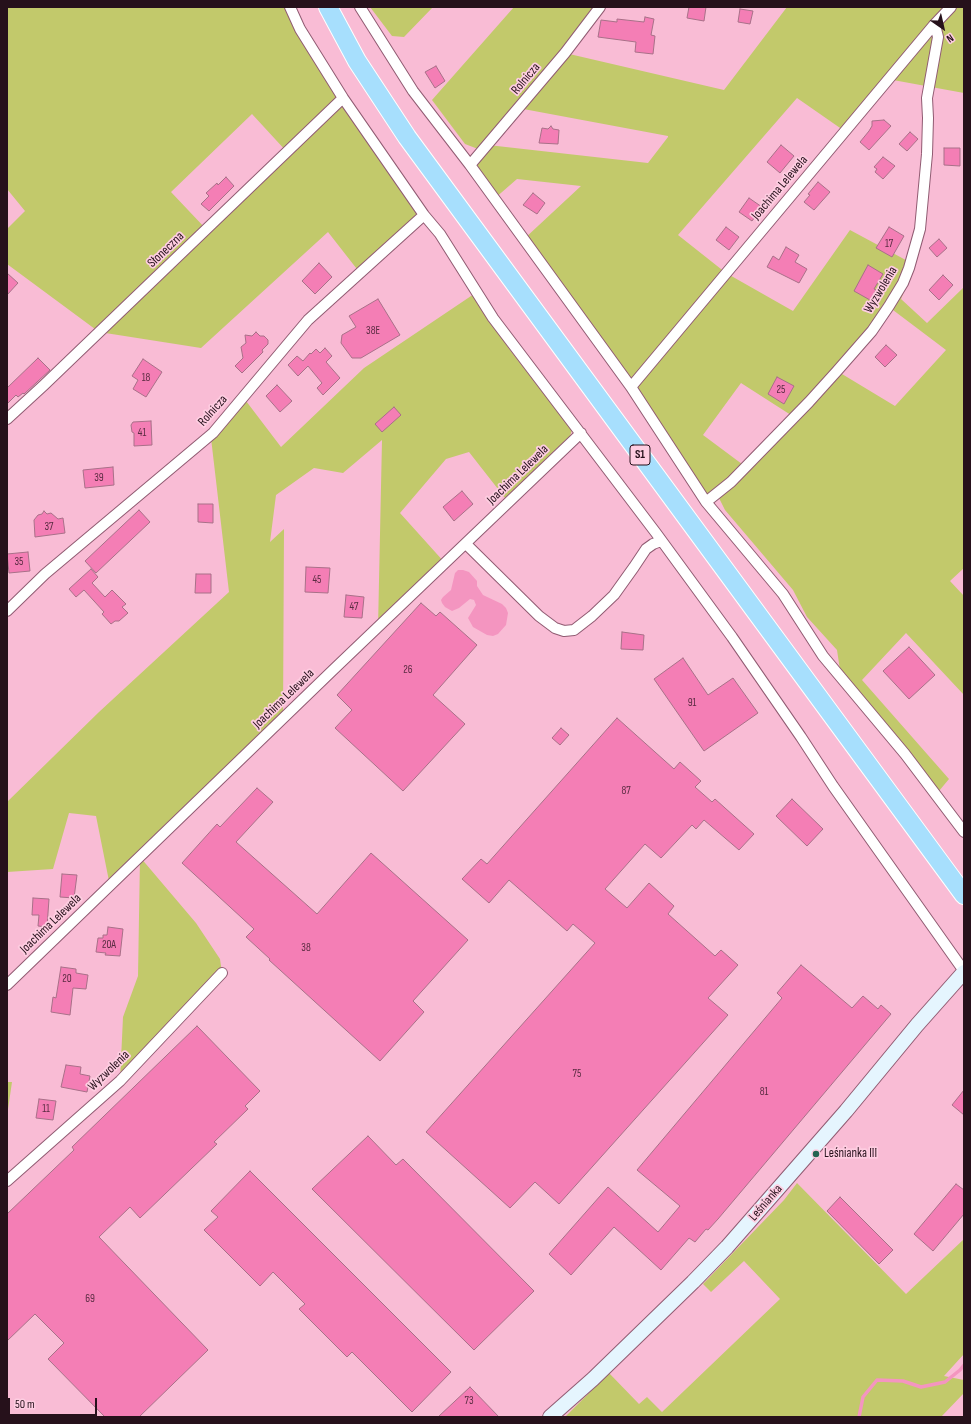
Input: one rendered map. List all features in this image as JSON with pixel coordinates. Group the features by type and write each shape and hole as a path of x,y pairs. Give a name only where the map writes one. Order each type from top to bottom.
{"highway":[{"name":"S1","path":"328,7 357,61 407,137 964,895"}],"street":[{"path":"290,7 300,29 343,98 424,215 440,234 493,318 662,541 732,637 833,786 964,971"},
{"path":"360,7 413,91 470,165 631,386 706,502 783,594 823,656 905,754 964,832"},
{"name":"Rolnicza","path":"470,165 565,53 600,7"},
{"name":"Joachima Lelewela","path":"631,386 933,26 951,7"},
{"name":"Wyzwolenia","path":"706,502 731,482 837,371 872,331 903,283 909,268 920,229 927,154 927,98 938,37 936,29 933,26"},
{"name":"Słoneczna","path":"7,419 343,98"},
{"name":"Rolnicza","path":"7,611 45,574 213,433 308,320 424,215"},
{"name":"Joachima Lelewela","path":"7,985 581,433"},
{"path":"466,544 539,616 555,628 564,631 574,630 592,616 614,595 646,549 653,544 662,541"},
{"name":"Leśnianka","path":"550,1417 593,1379 727,1247 846,1111 964,971"},
{"name":"Wyzwolenia","path":"7,1181 120,1081 222,973"}],"green space":[{"path":"7,7 290,7 424,215 360,273 328,232 201,348 99,332 7,264 7,229 25,211 7,189","holes":["252,114 287,152 206,229 171,192"]},
{"path":"370,7 433,7 404,37 392,36"},
{"path":"514,7 600,7 565,53 724,90 787,7 964,7 964,93 893,80 843,130 797,98 678,235 726,273 793,311 850,230 915,265 901,299 927,323 964,287 964,568 950,581 964,596 964,695 906,633 862,680 949,779 939,791 840,670 837,650 807,617 793,590 725,510 719,498 706,502 524,239 581,186 517,179 494,199 470,165 478,149 465,144 432,100","holes":["518,108 668,136 668,137 648,163 488,145","889,307 946,350 895,406 837,371","741,383 794,417 746,467 703,435"]},
{"path":"477,292 511,342 507,346 572,430 570,436 505,498 469,452 446,459 400,513 445,563 378,628 382,440 343,473 314,468 276,495 270,542 284,529 283,719 110,886 96,816 69,813 53,869 7,872 7,802 99,712 229,592 211,438 243,397 281,447 364,368"},
{"path":"140,857 196,923 220,959 222,973 120,1081 123,1017 138,976"},
{"path":"7,1082 12,1082 7,1116"},
{"path":"797,1183 906,1294 964,1239 964,1354 944,1376 964,1380 964,1393 941,1417 565,1417 609,1373 639,1404 647,1397 662,1412 780,1299 744,1261 711,1292 703,1284 784,1200"}],"shaded area":[{"path":"458,570 469,572 477,581 477,586 483,595 502,604 506,608 508,613 506,625 498,634 493,636 487,635 473,627 468,618 476,605 474,600 470,599 459,608 452,611 445,607 442,603 441,600 443,597 451,590 455,573"}],"building":[{"path":"689,7 706,7 704,21 687,18"},
{"path":"740,9 753,11 750,24 738,22"},
{"path":"645,17 654,19 651,35 655,36 653,54 635,52 636,42 598,37 601,20 617,22 617,19 644,22"},
{"path":"436,66 445,81 435,88 425,72"},
{"path":"884,120 891,126 869,150 860,142 872,126 872,121"},
{"path":"551,126 553,129 559,130 558,144 539,143 542,128 548,129"},
{"path":"910,132 918,139 907,151 899,144"},
{"path":"781,145 794,156 780,173 767,162"},
{"path":"944,148 960,148 960,166 944,165"},
{"path":"883,157 895,166 883,179 875,172 877,169 874,167"},
{"path":"226,177 234,186 209,211 201,204 209,196 206,193 217,183 218,185"},
{"path":"818,182 830,192 814,210 804,202 810,195 808,194"},
{"path":"533,193 545,203 537,214 523,205"},
{"path":"749,198 762,207 752,221 739,212"},
{"path":"726,227 739,237 729,250 716,240"},
{"path":"889,227 904,236 892,257 876,248"},
{"path":"939,239 947,248 937,257 929,248"},
{"path":"786,247 799,255 795,262 807,269 799,283 767,267 773,256 779,260"},
{"path":"319,263 332,277 315,294 302,281"},
{"path":"868,265 883,274 874,289 876,290 870,300 854,291"},
{"path":"7,273 18,283 7,295"},
{"path":"943,275 953,285 939,300 929,290"},
{"path":"378,299 400,335 361,358 352,358 341,343 342,335 356,327 349,316"},
{"path":"256,332 268,340 268,344 262,350 263,352 242,373 235,366 243,358 241,347 246,343 245,335 252,336"},
{"path":"886,345 897,355 885,367 875,357"},
{"path":"325,348 332,356 326,362 340,378 323,395 317,388 322,383 308,366 298,376 288,365 297,356 303,361 316,349 320,353"},
{"path":"38,358 50,370 24,394 23,393 18,397 16,395 7,404 7,388"},
{"path":"143,359 162,372 146,397 133,389 138,380 132,376"},
{"path":"777,377 794,386 784,404 768,394"},
{"path":"277,385 292,401 280,412 266,396"},
{"path":"394,407 401,415 382,432 375,424"},
{"path":"151,421 152,445 134,446 134,433 132,432 131,425 133,422"},
{"path":"113,467 114,485 85,488 83,470"},
{"path":"462,491 473,504 454,521 443,507"},
{"path":"198,504 213,504 213,523 198,522"},
{"path":"139,510 150,522 96,573 85,561"},
{"path":"44,511 47,514 51,513 58,519 63,518 65,533 35,537 34,520"},
{"path":"28,552 30,571 9,573 7,554"},
{"path":"306,567 330,568 328,593 305,592"},
{"path":"91,569 98,577 92,583 105,597 112,590 126,604 122,607 128,613 119,621 115,621 111,624 102,614 104,612 84,590 76,597 69,589"},
{"path":"196,574 211,574 211,593 195,593"},
{"path":"346,595 364,597 362,618 344,617"},
{"path":"421,603 436,616 440,612 477,645 433,695 465,724 403,791 335,728 352,710 337,695"},
{"path":"622,632 644,635 643,650 621,649"},
{"path":"909,647 935,675 909,699 883,671"},
{"path":"683,658 708,695 733,678 758,713 704,751 654,679"},
{"path":"617,718 674,769 680,762 701,781 695,787 712,802 715,799 754,834 739,850 704,820 696,829 692,825 661,858 645,844 605,889 627,908 649,883 674,906 668,914 715,956 721,950 738,965 708,998 728,1015 559,1204 535,1182 510,1208 426,1132 595,943 573,924 567,931 509,880 489,903 462,879 481,859 487,864"},
{"path":"561,728 569,735 560,745 552,738"},
{"path":"257,788 273,802 236,842 317,914 371,853 468,940 413,1001 424,1012 380,1061 269,960 270,959 246,937 254,929 182,863 217,824 220,827"},
{"path":"792,799 823,829 807,846 776,816"},
{"path":"62,874 77,875 74,898 60,897"},
{"path":"33,898 49,899 47,927 38,926 39,915 32,915"},
{"path":"108,927 123,929 120,956 105,955 106,953 96,952 98,938 103,938 103,935 107,935"},
{"path":"801,965 852,1008 863,996 878,1009 881,1005 891,1014 718,1219 708,1230 706,1229 695,1242 689,1238 661,1270 614,1227 571,1275 549,1254 608,1187 658,1232 680,1206 637,1170 782,998 777,993"},
{"path":"61,967 76,969 76,973 88,975 86,989 73,988 70,1015 51,1012 53,997 56,998"},
{"path":"197,1026 260,1091 245,1106 248,1109 214,1142 217,1144 140,1218 130,1207 99,1237 208,1350 139,1417 105,1417 48,1359 64,1343 35,1314 7,1341 7,1214 74,1150 72,1147"},
{"path":"66,1065 81,1067 80,1074 90,1076 87,1092 61,1087"},
{"path":"964,1090 964,1115 952,1105"},
{"path":"39,1099 56,1101 53,1120 36,1118"},
{"path":"368,1136 396,1165 403,1159 534,1291 474,1350 312,1189"},
{"path":"250,1171 451,1372 412,1412 352,1352 347,1357 299,1309 305,1304 273,1272 260,1286 204,1230 218,1217 211,1211"},
{"path":"956,1184 964,1190 964,1214 933,1251 914,1234"},
{"path":"840,1197 893,1250 879,1264 827,1211"},
{"path":"470,1387 499,1417 438,1417"}],"waterway":[{"path":"859,1417 863,1397 877,1380 903,1381 921,1387 945,1382 964,1365"}],"place":[{"name":"Leśnianka III","path":"816,1154"}]}
